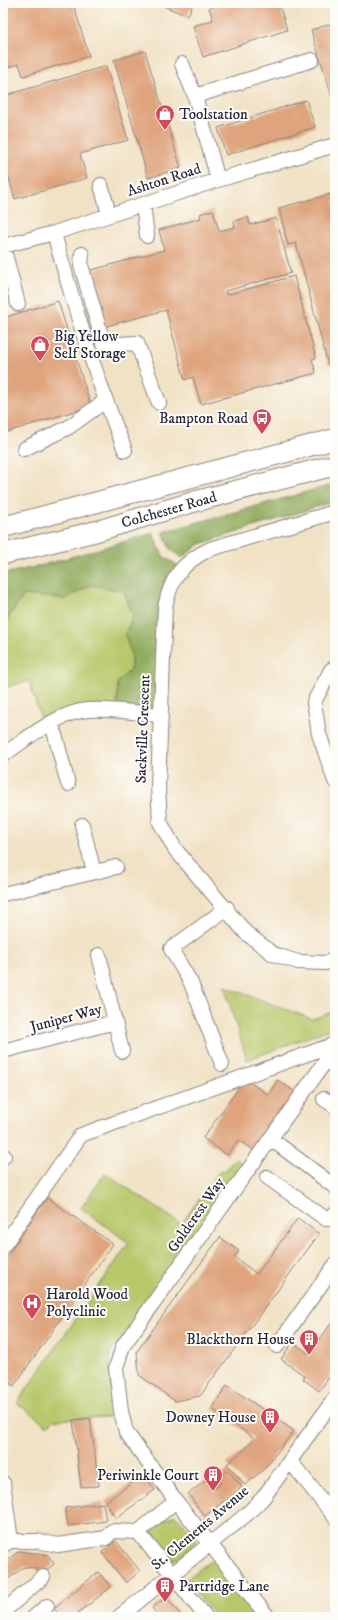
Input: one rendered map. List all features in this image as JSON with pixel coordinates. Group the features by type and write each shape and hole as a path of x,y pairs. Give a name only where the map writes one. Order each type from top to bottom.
{"highway":[{"name":"Colchester Road","path":"3,527 335,439"},
{"name":"Colchester Road","path":"3,554 97,532 193,502 335,465"}],"street":[{"path":"195,96 312,60"},
{"path":"182,64 195,96 218,180"},
{"name":"Ashton Road","path":"3,246 54,233 109,214 143,205 218,180 335,145"},
{"path":"101,185 109,214"},
{"path":"143,205 147,236"},
{"path":"54,233 72,301 105,401 125,450"},
{"path":"3,246 18,304"},
{"path":"82,254 81,265 103,342 118,344 137,343 159,403"},
{"path":"24,449 69,427 105,401"},
{"name":"Sackville Crescent","path":"335,512 210,549 197,555 186,564 169,590 165,607 158,786 160,822 175,849 227,908 246,933 273,954 298,962 325,963 335,960"},
{"path":"335,668 331,670 314,702 319,734 335,782"},
{"path":"3,755 52,723 69,715 86,710 161,715"},
{"path":"52,723 68,784"},
{"path":"82,825 94,872"},
{"path":"3,894 116,867"},
{"path":"222,1064 191,983 171,949 227,908"},
{"name":"Juniper Way","path":"99,955 122,1051"},
{"name":"Juniper Way","path":"3,1051 115,1022"},
{"path":"3,1246 81,1135 159,1112 335,1044"},
{"name":"Goldcrest Way","path":"268,1617 176,1501 126,1432 121,1411 116,1368 122,1346 335,1048"},
{"path":"271,1139 335,1187"},
{"path":"267,1177 326,1219 331,1219 335,1214"},
{"path":"277,1346 335,1265"},
{"name":"St. Clements Avenue","path":"119,1617 247,1514 263,1498 335,1398"},
{"path":"290,1461 335,1517"},
{"path":"3,1483 7,1543 37,1541 58,1545 106,1538 112,1531 138,1532 176,1501"},
{"path":"138,1532 206,1617"},
{"path":"3,1612 43,1577"},
{"path":"35,1617 47,1606"}],"green space":[{"path":"335,484 335,501 200,544 182,558 170,549 163,532"},
{"path":"153,533 163,556 182,568 169,589 161,715 117,711 118,682 130,670 132,657 125,634 133,616 124,591 91,585 65,599 24,595 6,621 3,621 3,574 40,566"},
{"path":"91,585 124,591 133,616 125,634 132,657 130,670 118,682 117,711 86,710 44,729 29,681 3,688 3,621 6,621 24,595 65,599"},
{"path":"224,986 312,1019 335,1011 335,1027 247,1060"},
{"path":"235,1159 244,1165 110,1353 112,1417 54,1420 48,1426 17,1403 129,1243 81,1208 105,1173 181,1224 221,1170 224,1172"},
{"path":"175,1515 187,1527 197,1541 187,1553 172,1561 160,1548 151,1533 161,1522"},
{"path":"213,1559 258,1617 216,1617 185,1580"}],"building":[{"path":"3,3 73,3 89,56 23,76 19,64 3,69"},
{"path":"156,3 193,3 188,16"},
{"path":"226,3 251,3 253,7 267,3 279,3 287,30 203,57 193,26 213,20 209,8"},
{"path":"334,23 335,26 335,106 311,30"},
{"path":"145,51 181,168 148,178 114,60"},
{"path":"106,66 128,140 80,154 87,178 15,199 3,157 3,96"},
{"path":"306,100 315,127 226,155 218,128"},
{"path":"335,193 335,363 328,365 296,243 288,245 279,208"},
{"path":"213,210 219,231 235,227 234,221 248,217 250,225 276,218 291,273 225,291 226,295 294,276 316,358 312,359 316,373 201,404 193,377 185,380 166,310 103,327 88,271 164,250 159,230 201,218 200,214"},
{"name":"Big Yellow Self Storage","path":"58,301 91,406 4,433 3,318"},
{"path":"245,1079 268,1095 278,1080 295,1092 255,1151 238,1140 227,1155 203,1138"},
{"name":"Harold Wood Polyclinic","path":"47,1198 113,1244 14,1386 3,1379 3,1262"},
{"path":"298,1218 319,1234 200,1396 175,1401 139,1375 137,1351 220,1237 239,1251 234,1257 257,1274"},
{"name":"Blackthorn House","path":"335,1318 335,1369 319,1391 303,1379 305,1376 281,1359 293,1342 309,1354"},
{"name":"Downey House","path":"227,1385 294,1431 263,1470 245,1485 227,1464 243,1451 254,1438 212,1409"},
{"path":"90,1418 99,1486 81,1487 73,1420"},
{"name":"Periwinkle Court","path":"228,1470 242,1487 205,1516 188,1494 206,1480 214,1489 221,1483 218,1479"},
{"path":"144,1474 155,1490 116,1518 105,1502"},
{"path":"103,1503 106,1521 68,1526 65,1508"},
{"path":"116,1541 140,1571 126,1583 102,1552"},
{"path":"19,1551 48,1555 54,1564 41,1574 36,1568 24,1567 3,1583 3,1563"},
{"path":"98,1572 111,1587 73,1617 61,1617 54,1608"},
{"name":"Partridge Lane","path":"166,1597 182,1617 159,1617 152,1608"}],"place":[{"name":"Toolstation","path":"165,131"},
{"name":"Big Yellow Self Storage","path":"40,362"},
{"name":"Bampton Road","path":"262,435"},
{"name":"Harold Wood Polyclinic","path":"32,1320"},
{"name":"Blackthorn House","path":"309,1356"},
{"name":"Downey House","path":"270,1434"},
{"name":"Periwinkle Court","path":"213,1492"},
{"name":"Partridge Lane","path":"165,1603"}]}
